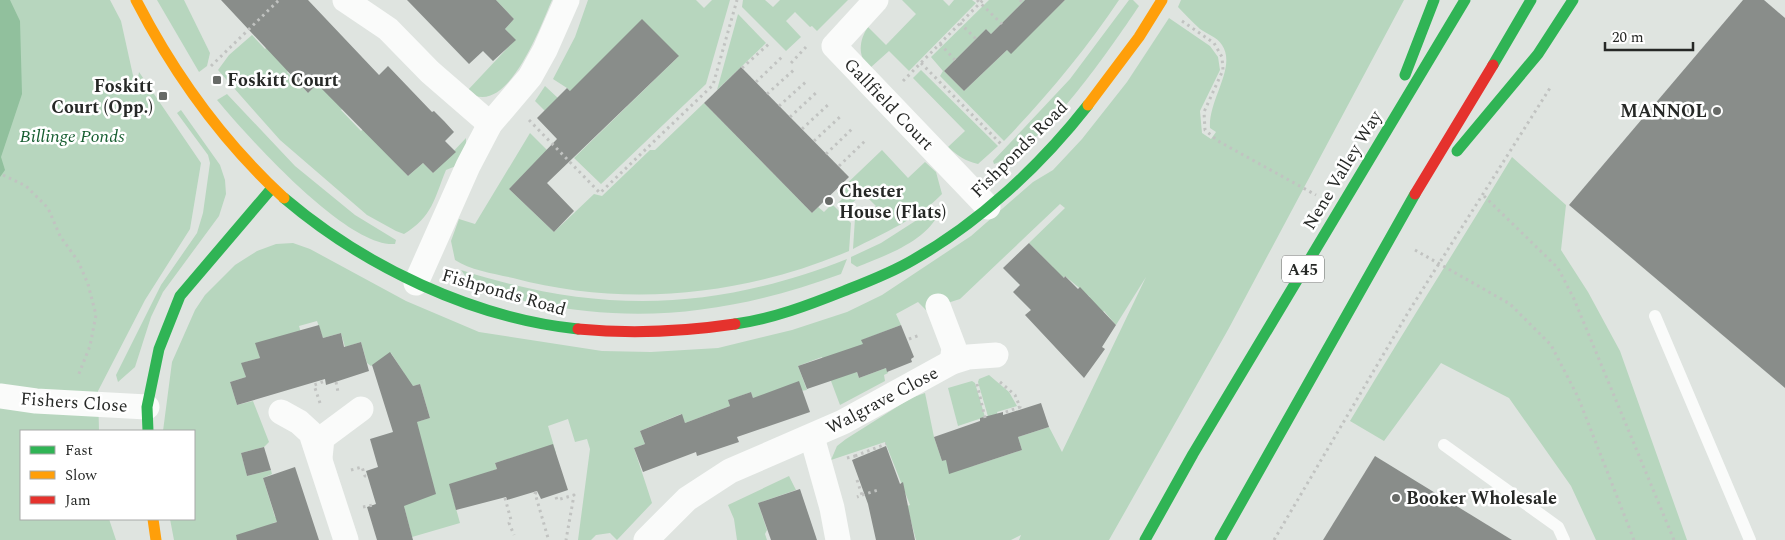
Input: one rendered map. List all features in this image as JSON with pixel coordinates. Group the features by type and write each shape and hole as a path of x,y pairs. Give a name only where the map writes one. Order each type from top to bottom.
{"main road":[{"name":"Fishponds Road","path":"136,0 185,85 230,141 272,188 311,220 350,246 416,283 465,303 558,328 609,334 674,334 735,325 788,313 846,292 914,260 988,207 1050,148 1110,78 1160,2"},
{"path":"1375,148 1434,0"},
{"name":"Nene Valley Way","path":"1146,540 1193,454 1465,0"},
{"path":"1220,540 1403,215 1531,0"},
{"path":"1403,215 1538,54 1573,0"},
{"path":"147,419 159,349 180,296 272,188"},
{"path":"153,520 156,540"}],"street":[{"path":"345,0 388,29 430,72 490,124"},
{"path":"416,283 468,166 490,124 530,77 545,50 567,0"},
{"name":"Gallfield Court","path":"876,0 834,46 988,207"},
{"name":"Walgrave Close","path":"938,306 954,348 952,362"},
{"name":"Walgrave Close","path":"646,540 687,500 730,471 812,437 952,362 968,357 996,367"},
{"name":"Fishers Close","path":"0,396 68,402 147,419"},
{"path":"320,458 322,438 361,409"},
{"path":"281,412 299,422 311,433 346,540"},
{"name":"Walgrave Close","path":"812,437 832,508 838,540"}],"lane":[{"path":"1655,316 1750,540"},
{"path":"1444,444 1558,527 1564,540"}],"path":[{"path":"211,66 279,0"},
{"path":"509,100 600,193 714,85 737,0"},
{"path":"884,99 921,64 980,1 1002,24"},
{"path":"1160,2 1214,43 1222,57 1223,70 1204,112 1205,130 1218,141 1270,170"},
{"path":"960,23 976,40"},
{"path":"742,68 771,42"},
{"path":"940,44 955,60"},
{"path":"756,82 784,55"},
{"path":"921,64 1003,146"},
{"path":"768,94 796,68"},
{"path":"779,106 808,80"},
{"path":"1274,540 1409,311 1551,85"},
{"path":"790,117 818,91"},
{"path":"802,129 830,103"},
{"path":"814,141 842,115"},
{"path":"826,154 854,127"},
{"path":"839,166 866,140"},
{"path":"3,175 26,186 48,208 60,236 78,261 88,284 96,314 90,346 68,402"},
{"path":"1483,196 1558,268 1578,308 1674,540"},
{"path":"1462,276 1510,304 1551,345 1578,398 1634,540"},
{"path":"909,339 924,334"},
{"path":"996,367 1020,407 1003,413"},
{"path":"975,378 985,418"},
{"path":"320,404 314,385 325,381"},
{"path":"856,456 886,444"},
{"path":"862,495 878,490"},
{"path":"538,493 535,493 548,538"},
{"path":"556,497 557,500 574,494 566,540"},
{"path":"505,498 511,520 509,522 514,535"}],"green space":[{"name":"Billinge Ponds","path":"0,0 110,0 121,21 136,89 139,72 201,163 190,229 145,300 98,391 99,430 20,430 20,520 109,520 116,540 0,540"},
{"path":"157,0 184,0 210,53 207,66 199,72"},
{"path":"496,0 552,0 531,48 520,66 508,82 495,93 481,97 467,91 515,40 505,29 514,19"},
{"path":"588,0 696,0 704,8 712,0 730,0 706,84 601,184 574,158 679,56 585,105 567,88 553,79 575,37"},
{"path":"743,0 765,0 773,7 780,0 848,0 817,31 812,26 810,27 795,12 786,21 801,37 786,51 742,7"},
{"path":"902,0 943,0 949,6 954,0 972,0 976,3 909,71 889,51 870,68 861,54 861,43 865,32 868,27 886,45 916,14"},
{"path":"989,0 1025,0 991,34 986,29 944,71 964,91 1007,50 1011,53 1065,0 1119,0 1064,73 1004,141 940,76 943,71 931,57"},
{"path":"1129,0 1133,0 1139,6 1074,96 1032,140 1012,156 994,164 993,161 1070,79"},
{"path":"1181,0 1404,0 1229,328 1109,540 1019,540 1021,535 1011,540 916,540 907,506 910,505 885,442 831,460 837,446 846,439 911,398 925,393 934,437 942,461 969,452 973,466 1022,450 1018,437 1049,427 1062,452 1146,277 1116,325 1104,311 1101,314 1073,313 1090,297 1065,276 1048,292 1038,282 1053,267 1029,243 1065,208 1060,204 960,299 938,306 929,313 918,302 896,314 901,325 862,340 868,356 853,362 859,378 886,368 888,373 884,375 885,381 840,405 822,357 798,366 807,390 753,398 751,392 729,400 730,406 685,423 681,414 640,431 645,444 634,448 652,503 617,540 610,533 596,535 591,540 578,540 590,449 587,439 575,442 568,419 548,426 556,453 533,461 530,452 495,463 497,469 450,487 460,523 412,537 404,506 396,428 430,418 420,384 389,393 386,384 404,373 391,353 371,366 367,363 361,342 345,347 341,333 323,338 317,321 299,326 311,365 256,343 260,358 242,363 246,377 230,382 237,405 253,401 269,442 264,447 241,453 247,476 271,470 272,474 263,478 275,517 297,516 273,523 278,540 174,540 170,520 195,520 195,430 163,430 172,362 195,310 205,295 235,265 257,251 276,244 293,243 310,249 406,301 479,332 602,351 651,352 718,348 792,330 847,312 882,295 971,236 1033,182 1053,170 1082,139 1127,82 1169,18 1210,46 1218,57 1220,70 1200,111 1202,133 1211,139 1216,132 1210,128 1211,117 1224,74 1226,54 1220,42 1200,29 1178,7"},
{"path":"738,14 766,43 717,90"},
{"path":"280,34 302,58 287,72 308,93 322,79 356,96 341,110 361,131 376,117 388,155 408,176 423,163 433,173 466,138 466,148 456,166 446,170 427,213 414,227 404,234 367,215 280,140 218,70 229,55 252,35 265,49"},
{"path":"921,70 998,146 978,164 962,158 948,147 965,131 913,78"},
{"path":"545,86 575,114 545,111 535,101"},
{"path":"227,94 295,166 355,215 396,240 395,244 375,240 351,228 326,210 300,187 251,139 217,100"},
{"path":"704,103 812,213 818,207 824,212 832,204 851,223 849,251 809,266 768,278 726,287 683,293 641,295 598,293 555,287 483,271 455,260 451,241 459,219 475,224 530,133 548,151 509,189 554,232 594,194 602,196 650,150 655,150"},
{"path":"181,110 220,165 225,180 226,194 219,216 163,292 151,317 135,367 118,382 116,375 161,285 197,233 203,213 210,163 208,155 177,113"},
{"path":"882,150 908,178 925,162 936,172 942,194 933,203 911,218 853,249 855,218 857,216 861,220 876,206 863,193 849,206 852,211 849,214 837,204 842,199 837,193"},
{"path":"1512,157 1566,205 1561,250 1588,292 1620,351 1687,540 1596,540 1571,486 1509,398 1441,363 1384,441 1350,421"},
{"path":"934,209 940,211 934,222 916,239 893,252 857,267 851,263 851,257 881,243"},
{"path":"847,259 841,274 764,298 727,306 652,314 574,310 483,292 471,284 461,270 511,284 560,294 608,300 655,301 702,297 749,289 798,276"},
{"path":"989,375 1009,392 1017,406 997,412 998,417 989,420 978,382 979,379"},
{"path":"972,381 975,383 985,417 958,426 948,388"},
{"path":"789,476 796,490 758,503 767,530 765,534 767,540 737,540 734,519 728,505"}],"shaded area":[{"path":"0,0 10,0 20,21 22,94 1,157 5,170 0,177"}],"building":[{"path":"221,0 308,0 379,75 388,66 432,112 434,111 444,121 454,132 445,141 456,152 433,173 423,163 408,176 317,84 308,93"},
{"path":"407,0 496,0 514,19 505,29 516,40 493,61 483,51 469,64"},
{"path":"1025,0 1065,0 1011,54 1007,50 964,91 944,71 986,29 991,34"},
{"name":"MANNOL","path":"1743,0 1764,0 1785,18 1785,388 1569,205"},
{"path":"642,19 679,56 547,183 574,211 554,232 509,189 557,139 537,118 567,88 570,91"},
{"path":"741,67 849,177 812,213 704,103"},
{"path":"1029,243 1064,278 1065,276 1078,289 1080,287 1116,325 1102,347 1105,349 1084,378 1025,315 1031,310 1013,292 1020,285 1003,268"},
{"path":"319,325 323,338 341,333 344,347 361,342 369,371 326,385 325,379 237,405 230,382 246,377 241,363 260,358 255,343"},
{"path":"901,325 914,357 911,359 912,362 887,372 886,368 859,378 857,372 807,389 798,366 863,344 861,340"},
{"path":"390,352 413,386 420,384 430,418 417,422 436,494 404,506 413,540 377,540 367,507 376,504 366,471 378,467 370,439 393,432 372,365"},
{"path":"799,381 810,412 737,437 739,442 697,456 696,452 643,472 634,448 645,444 640,431 682,414 685,423 730,406 728,400 751,392 753,398"},
{"path":"1041,403 1049,427 1018,437 1022,450 949,474 946,460 942,461 934,437 980,421 980,418 1003,412 1003,415"},
{"path":"553,444 568,490 541,499 537,491 507,500 506,497 456,510 449,484 497,469 495,463"},
{"path":"886,446 900,484 903,482 915,540 876,540 868,504 852,460"},
{"path":"264,447 271,470 247,476 241,453"},
{"name":"Booker Wholesale","path":"1375,456 1512,540 1323,540"},
{"path":"295,467 319,540 237,540 236,535 277,522 263,478"},
{"path":"800,489 817,540 771,540 758,503"}],"traffic: fast":[{"path":"1405,75 1434,0"},
{"path":"1145,540 1193,454 1465,0"},
{"path":"1493,65 1531,0"},
{"path":"1457,151 1538,54 1573,0"},
{"path":"735,324 777,315 870,281 896,269 938,245 1008,191 1050,149 1088,105"},
{"path":"148,430 147,407 159,349 180,296 272,188"},
{"path":"1220,540 1415,194"},
{"path":"284,198 315,223 349,246 421,285 459,301 499,313 538,323 578,329"}],"traffic: slow":[{"path":"136,0 166,54 201,105 240,153 284,198"},
{"path":"1088,105 1139,37 1162,0"},
{"path":"153,520 156,540"}],"traffic: jam":[{"path":"1415,194 1493,65"},
{"path":"578,329 656,331 735,324"}],"place":[{"name":"Foskitt Court","path":"217,80"},
{"name":"Foskitt Court (Opp.)","path":"163,96"},
{"name":"MANNOL","path":"1717,111"},
{"name":"Chester House (Flats)","path":"829,201"},
{"name":"Booker Wholesale","path":"1396,498"}]}
